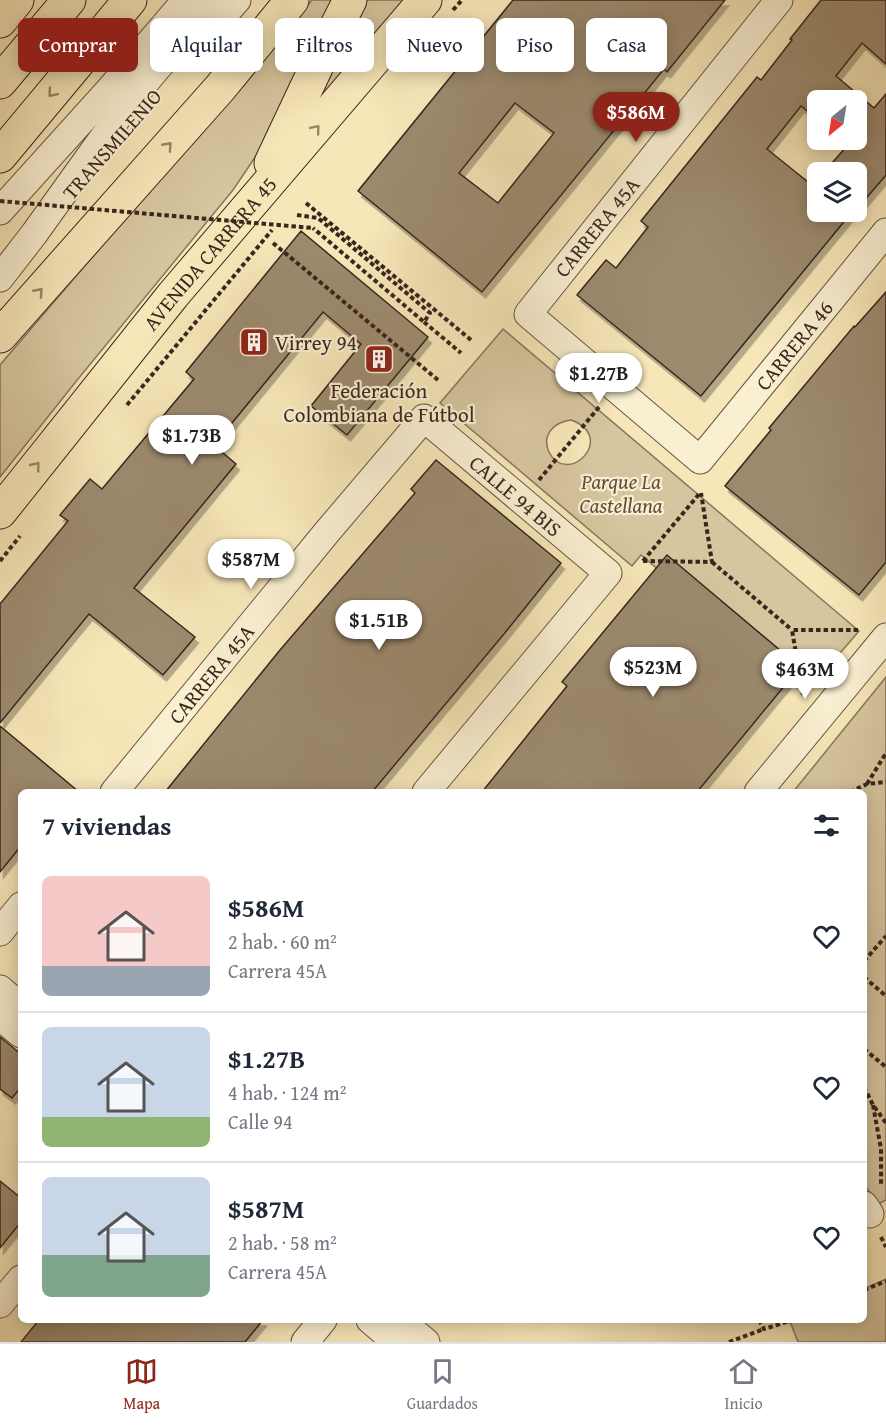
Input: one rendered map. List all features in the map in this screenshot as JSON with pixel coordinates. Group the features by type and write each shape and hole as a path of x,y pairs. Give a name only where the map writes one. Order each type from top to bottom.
{"highway":[{"path":"0,21 17,0"},
{"path":"0,82 69,0"},
{"path":"0,156 130,0"},
{"path":"0,336 220,88 292,0"},
{"path":"250,205 350,0"},
{"name":"AVENIDA CARRERA 45","path":"10,523 173,295 425,0"}],"street":[{"path":"2,205 99,78 163,0"},
{"name":"TRANSMILENIO","path":"34,234 119,96 186,0"},
{"name":"TRANSMILENIO","path":"2,205 119,96 214,0"},
{"name":"TRANSMILENIO","path":"0,278 34,234 237,0"},
{"name":"CARRERA 45A","path":"700,459 528,314 779,0"},
{"name":"CARRERA 46","path":"700,459 886,232"},
{"name":"CARRERA 45A","path":"116,789 327,532 424,418"},
{"name":"CALLE 94 BIS","path":"424,418 608,573 428,789"},
{"path":"760,789 874,633"},
{"path":"0,932 18,910"},
{"path":"0,989 18,1004"},
{"path":"0,1017 18,1032"},
{"path":"0,1304 18,1283"},
{"path":"305,1342 321,1323"},
{"path":"374,1323 396,1342"},
{"path":"404,1323 426,1342"}],"path":[{"path":"306,203 471,340"},
{"path":"2,205 313,228 461,353"},
{"path":"297,215 318,218 430,313 424,322"},
{"path":"122,411 272,230"},
{"path":"273,243 438,380"},
{"path":"533,486 599,406"},
{"path":"712,561 643,561 701,492 712,561 792,630 874,633"},
{"path":"0,561 10,523"},
{"path":"792,630 803,698"},
{"path":"867,784 886,753"},
{"path":"856,789 867,784 886,782"},
{"path":"867,958 886,936"},
{"path":"867,980 886,996"},
{"path":"867,1051 886,1067"},
{"path":"867,1093 886,1123"},
{"path":"867,1209 881,1186 882,1168 873,1105"},
{"path":"867,1289 886,1281"},
{"path":"761,1323 765,1329"},
{"path":"729,1342 784,1323"}],"green space":[{"path":"312,0 334,0 325,18 297,18"},
{"path":"366,0 404,0 389,18 386,18 386,22 374,36 374,18 357,18"},
{"path":"275,43 275,72 299,72 262,147 233,190 0,477 0,365 250,72 263,72 263,57"},
{"path":"331,72 344,72 312,111"},
{"name":"Parque La Castellana","path":"503,329 859,631 805,694 641,555 632,566 440,403","holes":["571,420 584,428 590,437 589,447 584,456 567,465 557,462 547,446 548,434 551,430 560,423"]},
{"path":"886,677 886,1200 878,1204 867,1188 867,789 795,789"},
{"path":"886,1279 886,1342 798,1342 789,1323 867,1323 867,1288"}],"building":[{"path":"513,0 725,0 667,72 667,18 586,18 586,72 662,72 482,292 358,191 455,72 484,72 484,36 496,21 496,72 574,72 574,18 498,18","holes":["515,103 554,133 498,203 459,173"]},
{"path":"821,0 886,0 886,64 862,43 836,76 853,90 807,90 807,111 801,106 767,149 807,181 807,222 844,222 701,396 577,295 606,260 616,268 648,227 641,221 757,77 761,80 792,40 790,39"},
{"path":"886,94 886,175 867,197 867,162 833,162 843,150 867,150 867,102 874,108"},
{"path":"301,231 428,337 347,435 311,406 361,344 323,312 214,445 236,464 134,588 195,637 163,675 89,614 0,723 0,604 68,521 60,515 90,479 102,489 194,379 186,372"},
{"path":"886,292 886,562 859,595 725,486 771,430 769,428 854,326"},
{"path":"436,460 561,563 375,789 167,789 280,650 415,493 411,489"},
{"path":"667,555 800,667 699,789 484,789 567,686 562,682"},
{"path":"0,726 75,789 18,789 18,850 0,872"},
{"path":"0,1037 18,1052 18,1091 12,1098 0,1089"},
{"path":"0,1181 18,1196 18,1226 0,1248"},
{"path":"37,1323 261,1323 245,1342 21,1342"}],"place":[{"name":"Virrey 94","path":"254,342"},
{"name":"Federación Colombiana de Fútbol","path":"379,359"}]}
